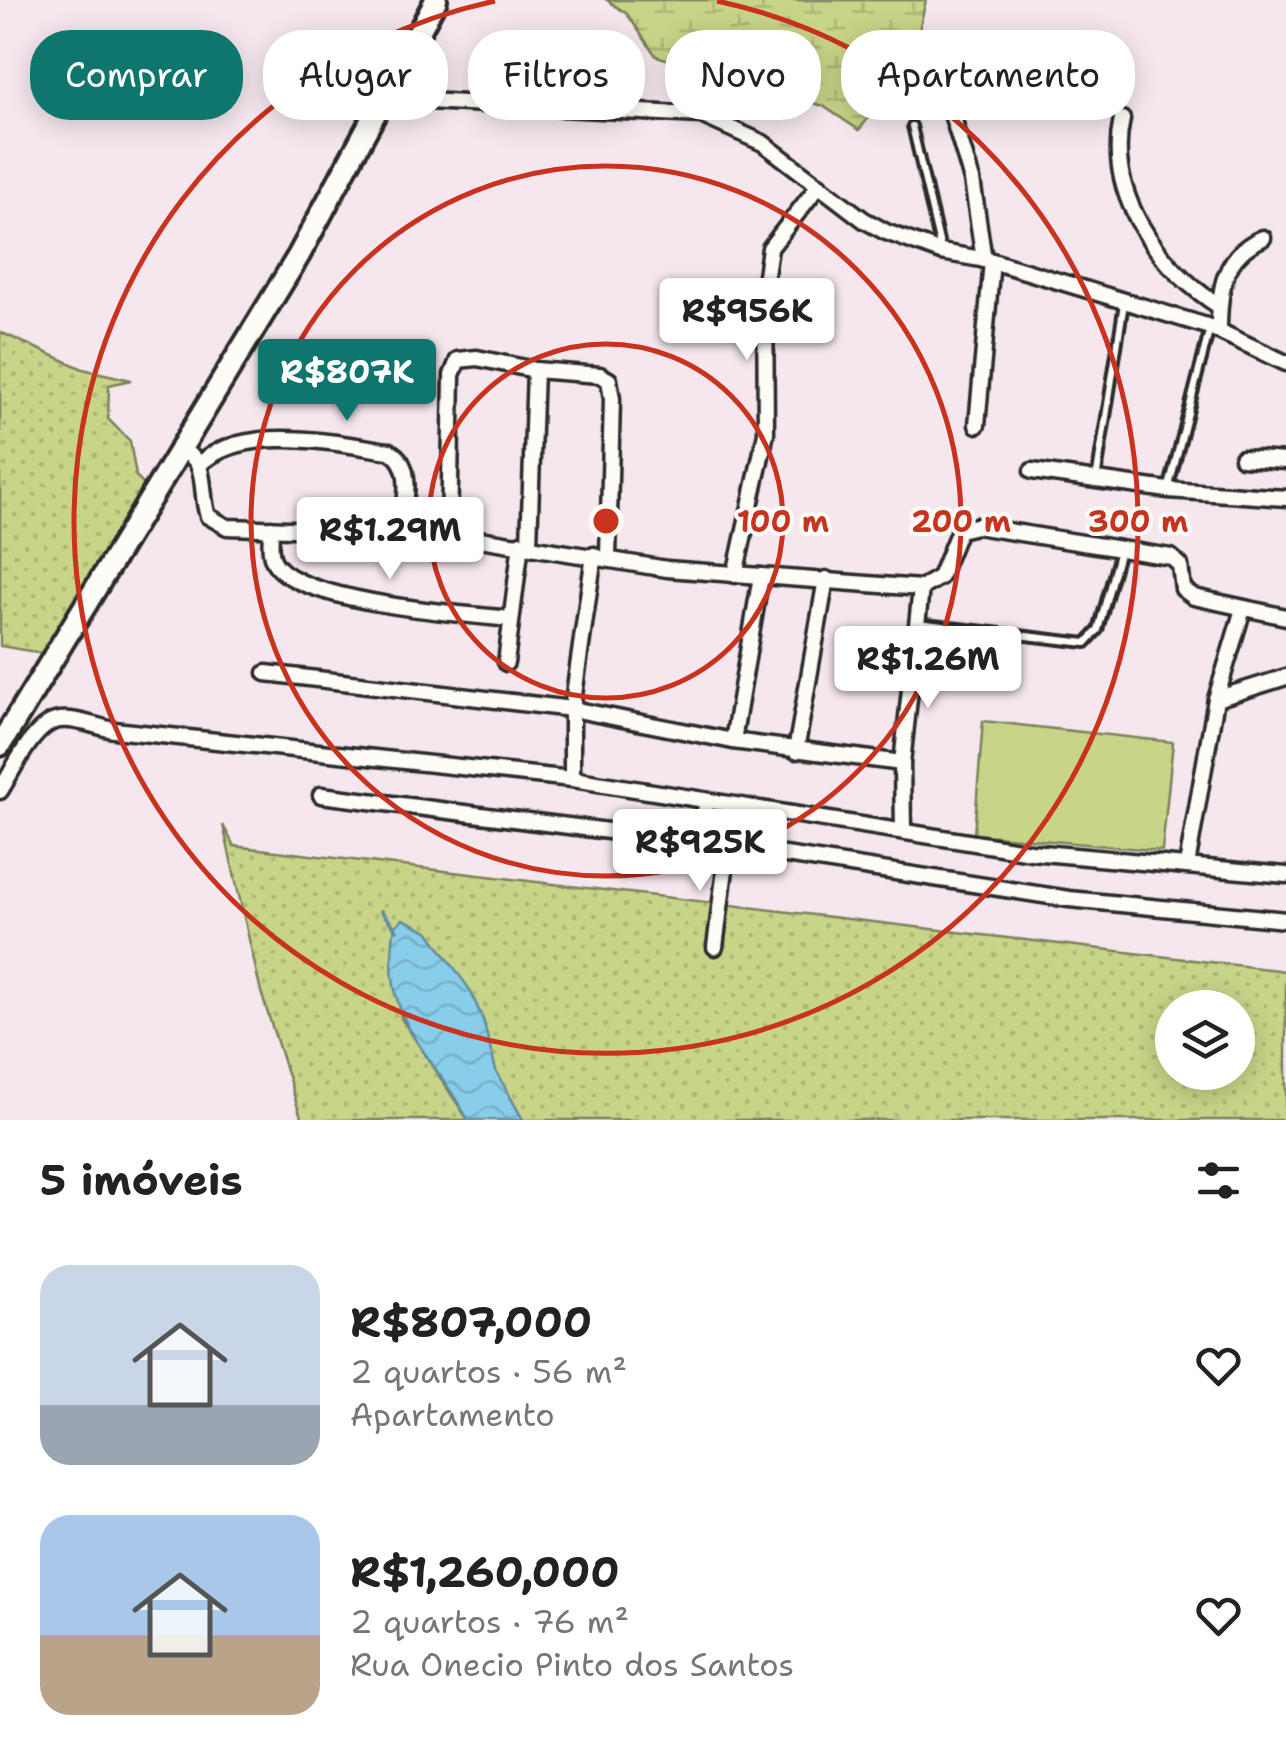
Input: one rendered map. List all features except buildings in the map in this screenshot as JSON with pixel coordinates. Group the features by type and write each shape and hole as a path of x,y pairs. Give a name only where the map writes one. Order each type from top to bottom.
{"main road":[{"path":"421,30 436,0"},
{"path":"0,745 281,286 374,120"}],"street":[{"path":"448,102 701,116 763,143 864,220 941,252 988,260 1215,329 1286,362"},
{"path":"954,120 972,180 988,260 977,424"},
{"path":"1122,120 1118,147 1122,175 1146,232 1183,281 1219,306"},
{"path":"735,575 766,433 766,263 778,237 820,186"},
{"path":"1215,329 1234,258 1262,238"},
{"path":"449,534 454,366 458,360 477,358 534,370 600,375 609,380 601,556 572,709 572,779"},
{"path":"506,663 525,543 534,370"},
{"path":"200,464 224,446 239,444 284,442 389,450 402,461 406,471 400,532"},
{"path":"180,452 195,456 200,464 204,505 215,523 449,534 735,575 826,578 921,588 940,577 954,536 966,526 1171,556 1180,565 1187,594 1243,610 1286,616"},
{"path":"1242,458 1286,461"},
{"path":"1032,472 1168,490 1286,498"},
{"path":"271,528 270,551 277,567 308,584 396,605 511,619"},
{"path":"733,741 761,576"},
{"path":"796,751 826,578"},
{"path":"903,831 902,763 921,588"},
{"path":"1187,866 1216,699 1243,610"},
{"path":"266,672 572,709 733,741 902,763"},
{"path":"1216,699 1286,677"},
{"path":"0,791 39,733 55,720 64,720 114,730 572,779 1031,852 1286,875"},
{"path":"320,796 728,846 1068,899 1286,920"},
{"path":"698,842 707,802"},
{"path":"715,947 728,846"}],"lane":[{"path":"912,126 941,252"},
{"path":"1095,482 1124,303"},
{"path":"1168,490 1215,329"},
{"path":"916,622 1086,643 1098,630 1120,550"}],"green space":[{"path":"607,0 926,0 919,30 841,30 841,118 821,105 821,30 665,30 665,59 656,56 645,40 645,30 638,30 627,14"},
{"path":"844,120 867,120 859,130"},
{"path":"0,332 83,369 131,380 109,385 108,419 130,441 136,476 146,488 41,653 0,646"},
{"path":"983,721 1173,742 1162,851 974,834"},
{"path":"714,806 760,813 757,842 711,837"},
{"path":"223,825 234,846 1286,971 1286,1120 523,1120 496,1071 483,1020 393,938 401,1018 468,1120 302,1120 261,992"}],"water":[{"path":"403,919 428,931 470,990 483,1020 496,1071 523,1120 468,1120 410,1031 394,986 392,959 395,926"}],"waterway":[{"path":"381,911 397,930"}]}
